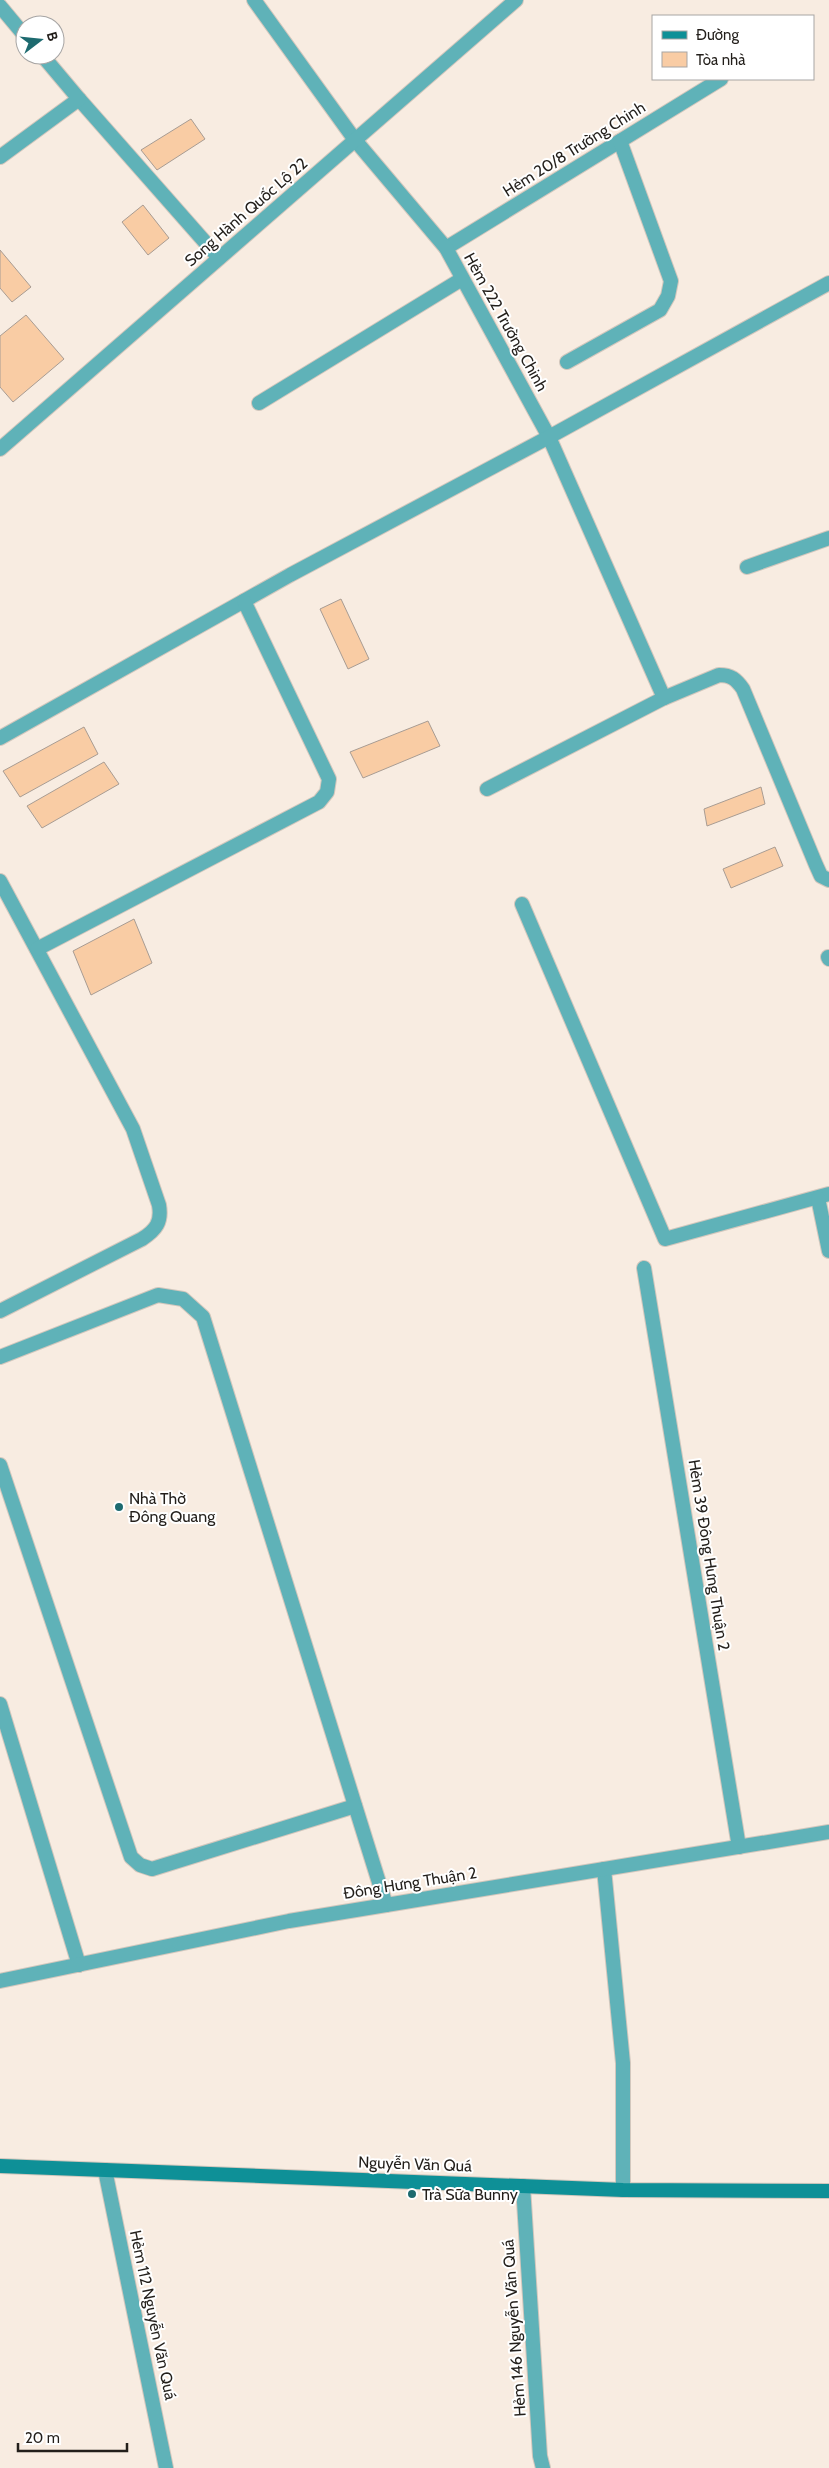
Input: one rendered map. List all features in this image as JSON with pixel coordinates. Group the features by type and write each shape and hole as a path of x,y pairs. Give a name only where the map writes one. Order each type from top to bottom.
{"main road":[{"name":"Nguyễn Văn Quá","path":"0,2166 623,2190 829,2191"}],"street":[{"name":"Hẻm 222 Trường Chinh","path":"254,0 355,140 446,248 549,437 664,698"},
{"name":"Song Hành Quốc Lộ 22","path":"0,449 516,0"},
{"path":"0,6 15,24"},
{"path":"50,65 219,258"},
{"name":"Hẻm 20/8 Trường Chinh","path":"446,248 719,80"},
{"path":"0,157 79,99"},
{"path":"567,362 660,310 668,296 671,281 620,141"},
{"path":"259,403 462,279"},
{"path":"0,738 244,601 549,437 829,283"},
{"path":"747,567 829,538"},
{"path":"37,949 319,802 327,792 329,779 244,601"},
{"path":"487,789 664,698 718,675 727,675 736,679 743,689 816,865 821,876 829,880"},
{"path":"0,881 133,1129 160,1205 161,1217 155,1231 142,1239 0,1311"},
{"path":"522,904 665,1239 823,1196 829,1250"},
{"name":"Hẻm 39 Đông Hưng Thuận 2","path":"644,1268 739,1847"},
{"path":"0,1357 158,1295 183,1299 203,1317 386,1905"},
{"path":"0,1465 131,1857 140,1865 152,1869 355,1806"},
{"path":"0,1704 79,1965"},
{"name":"Đông Hưng Thuận 2","path":"0,1981 289,1920 829,1832"},
{"path":"604,1869 623,2063 623,2190"},
{"name":"Hẻm 112 Nguyễn Văn Quá","path":"105,2170 166,2468"},
{"name":"Hẻm 146 Nguyễn Văn Quá","path":"523,2186 540,2456 543,2468"}],"building":[{"path":"191,119 205,139 157,170 141,150"},
{"path":"143,205 169,238 148,255 122,222"},
{"path":"0,250 31,287 12,302 0,288"},
{"path":"26,315 64,359 13,402 0,387 0,336"},
{"path":"341,599 369,659 348,669 320,609"},
{"path":"428,721 440,746 363,778 350,752"},
{"path":"84,727 98,754 20,797 3,771"},
{"path":"104,762 119,784 42,828 27,806"},
{"path":"761,787 765,804 707,826 704,809"},
{"path":"775,847 783,866 731,888 723,869"},
{"path":"134,919 152,963 91,995 73,951"}],"place":[{"name":"Nhà Thờ Đông Quang","path":"119,1507"},
{"name":"Trà Sữa Bunny","path":"412,2194"}]}
